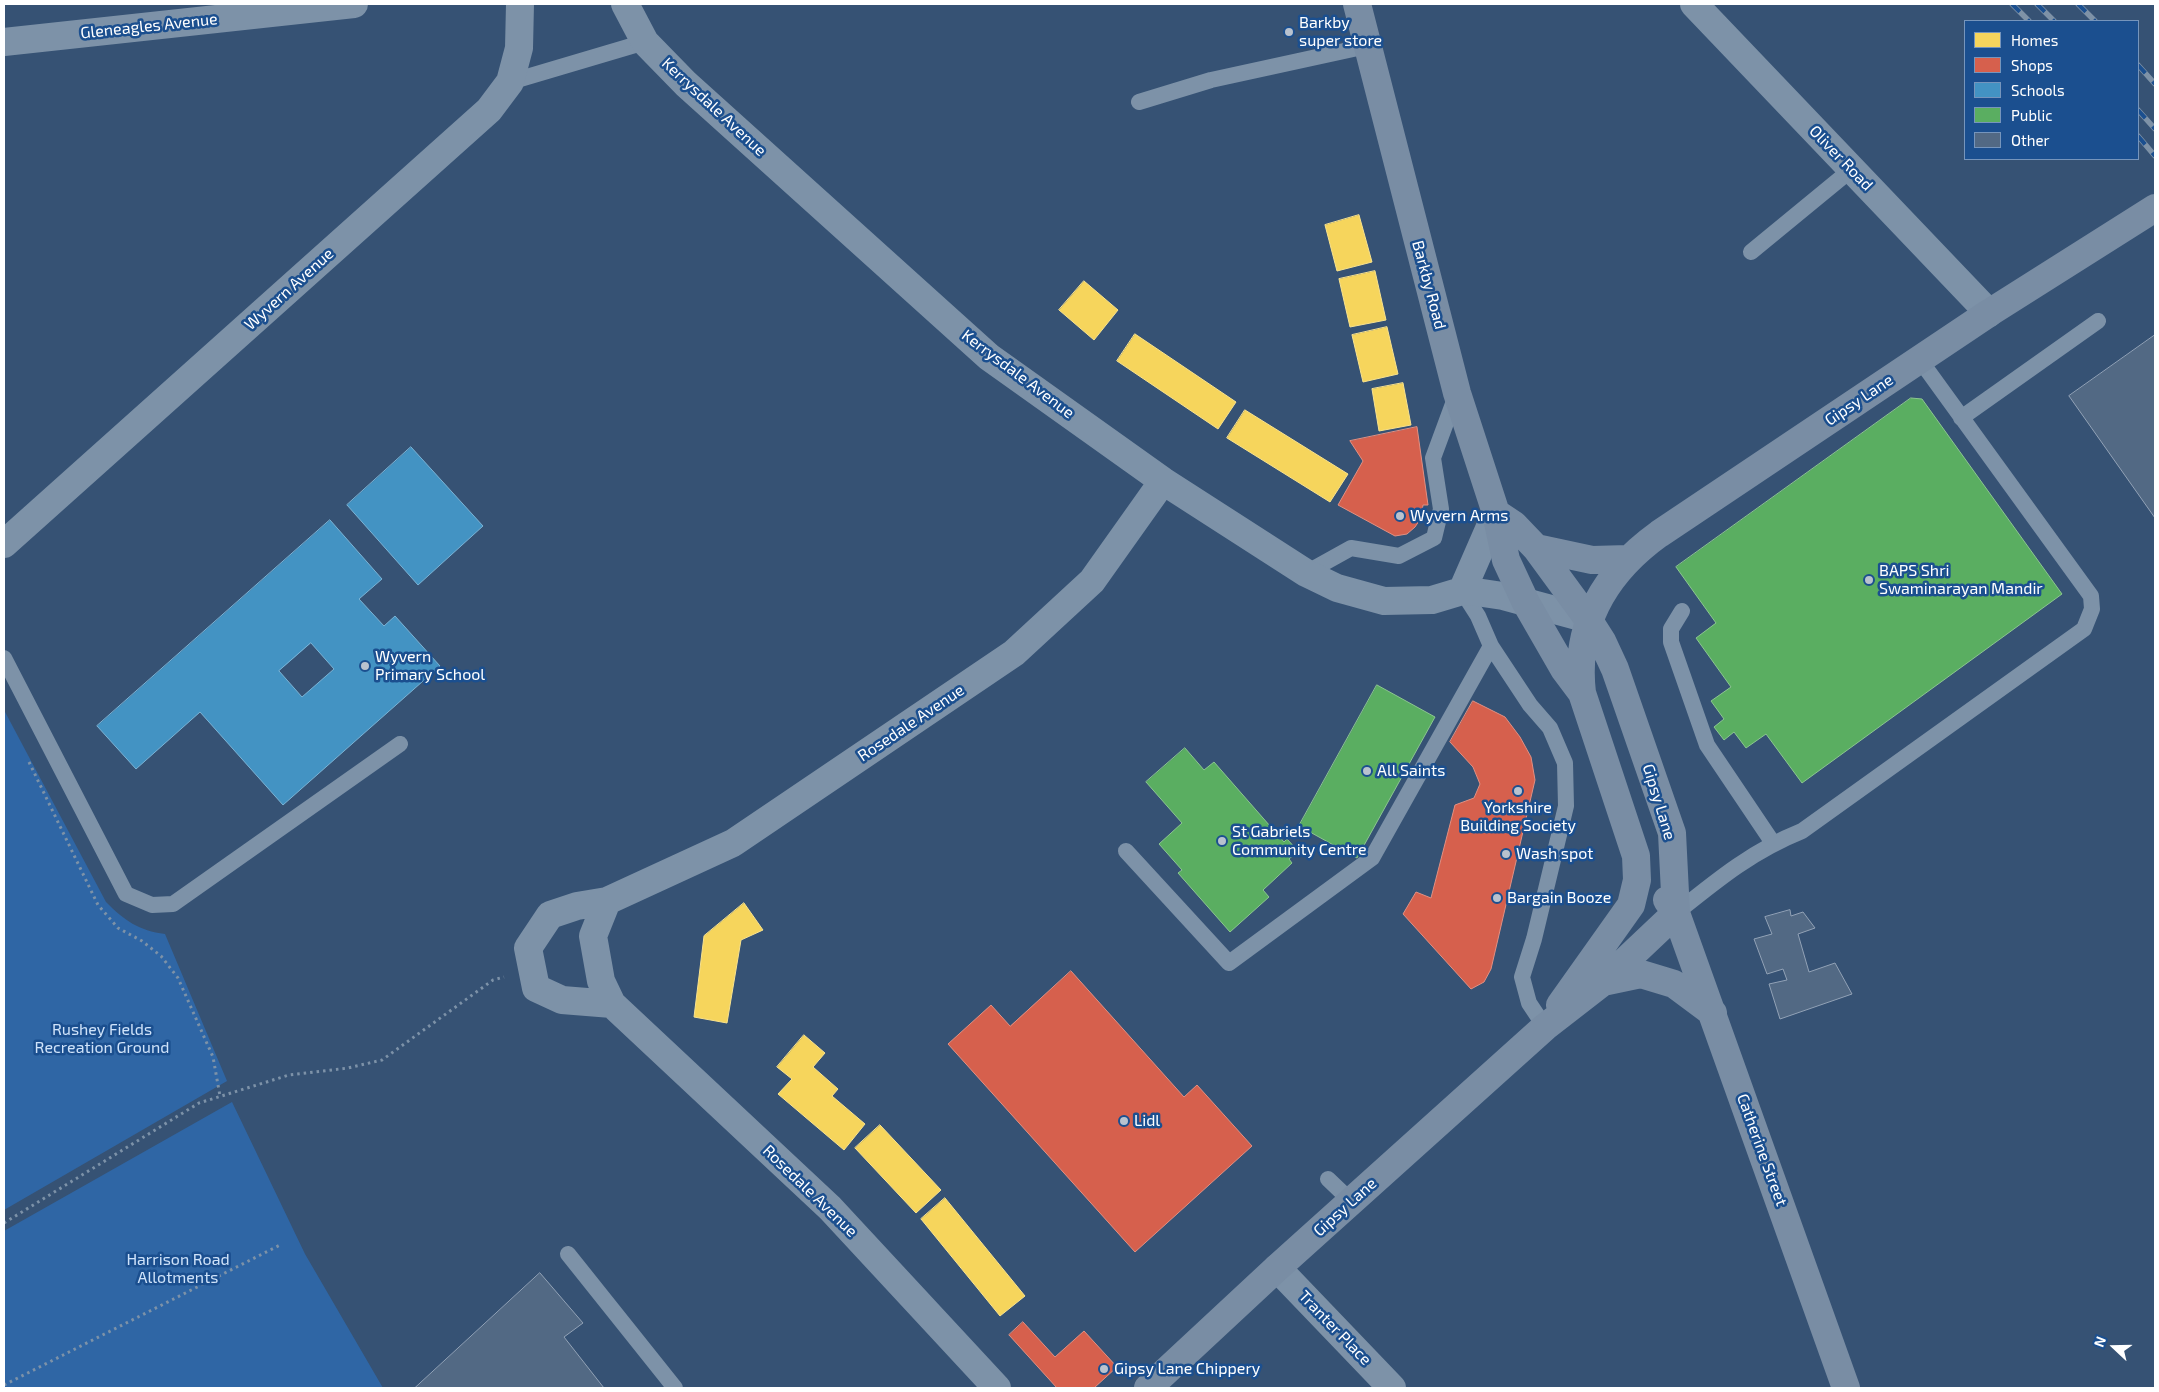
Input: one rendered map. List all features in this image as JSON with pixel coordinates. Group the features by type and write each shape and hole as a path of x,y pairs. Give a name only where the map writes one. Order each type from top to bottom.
{"street":[{"name":"Gleneagles Avenue","path":"4,42 354,4"},
{"name":"Wyvern Avenue","path":"4,544 482,117 510,82 519,48 520,4"},
{"name":"Kerrysdale Avenue","path":"625,4 645,42 686,84 990,357 1163,481 1306,573 1337,588 1384,601 1432,600 1462,591 1503,596 1588,619"},
{"name":"Barkby Road","path":"1357,4 1457,393 1496,513 1506,560 1526,603 1564,669 1582,693"},
{"name":"Oliver Road","path":"1694,4 1989,313"},
{"name":"Gipsy Lane","path":"1545,1027 1631,905 1637,880 1636,856 1582,693 1579,670 1588,619 1600,598 1628,559 1659,534 1989,313 2155,208"},
{"name":"Rosedale Avenue","path":"612,1004 562,1000 536,988 528,948 550,915 577,906 607,901 733,843 1014,654 1092,581 1163,481"},
{"path":"1462,591 1496,513 1514,525 1536,548 1588,619"},
{"path":"1536,548 1592,560 1628,559"},
{"name":"Gipsy Lane","path":"1148,1388 1351,1201 1545,1027 1603,982 1676,913 1672,833 1615,669 1602,641 1588,619"},
{"path":"1636,856 1676,913"},
{"name":"Rosedale Avenue","path":"607,901 593,936 601,981 612,1004 830,1208 997,1388"},
{"name":"Catherine Street","path":"1676,913 1846,1388"},
{"path":"1603,982 1641,974 1674,984 1713,1013"},
{"name":"Tranter Place","path":"1277,1268 1392,1388"}],"lane":[{"path":"510,82 645,42"},
{"path":"1139,102 1211,80 1367,46"},
{"path":"1751,252 1852,169"},
{"path":"1961,418 2098,321"},
{"path":"1676,913 1728,870 1773,843 1802,831 2084,629 2089,619 2092,609 2091,596 1920,360"},
{"path":"1306,573 1351,548 1399,556 1434,538 1441,509 1433,458 1457,393"},
{"path":"1462,591 1478,616 1491,646 1530,705 1550,728 1565,762 1566,806 1534,938 1522,977 1529,1003 1545,1027"},
{"path":"1682,611 1671,629 1671,642 1707,745 1773,843"},
{"path":"1126,851 1229,963 1372,858 1491,646"},
{"path":"4,658 126,894 152,905 173,904 400,744"},
{"path":"1328,1179 1351,1201"},
{"path":"568,1254 675,1388"}],"path":[{"path":"4,1223 199,1103 289,1075 348,1068 382,1060 493,980 532,970"},
{"path":"4,1385 282,1244"}],"green space":[{"name":"Rushey Fields Recreation Ground","path":"4,710 106,902 132,924 156,933 165,934 227,1081 4,1210"},
{"name":"Harrison Road Allotments","path":"232,1102 305,1254 383,1388 4,1388 4,1231"}],"building: Homes":[{"path":"1359,215 1372,262 1337,271 1325,225"},
{"path":"1375,271 1386,320 1350,327 1339,279"},
{"path":"1084,281 1118,310 1094,340 1059,310"},
{"path":"1387,327 1398,374 1363,382 1352,335"},
{"path":"1135,334 1236,402 1218,429 1117,361"},
{"path":"1403,383 1411,425 1379,431 1372,389"},
{"path":"1245,410 1348,474 1330,502 1227,438"},
{"path":"744,903 763,930 741,940 727,1023 694,1017 704,936"},
{"path":"804,1035 825,1053 813,1067 838,1089 832,1096 865,1124 844,1150 778,1094 792,1079 777,1067"},
{"path":"880,1125 941,1190 916,1213 855,1148"},
{"path":"945,1198 1025,1296 1000,1316 921,1219"}],"building: Shops":[{"path":"1417,427 1428,505 1423,505 1421,518 1415,527 1407,534 1395,536 1338,505 1363,461 1350,441"},
{"path":"1473,701 1505,717 1520,737 1531,757 1535,780 1491,969 1484,982 1471,989 1403,914 1416,892 1431,898 1455,805 1474,798 1480,784 1473,767 1450,742"},
{"name":"Lidl","path":"1071,971 1184,1097 1197,1085 1252,1146 1135,1252 948,1044 991,1005 1010,1026"},
{"path":"1023,1322 1055,1357 1084,1331 1117,1367 1094,1388 1057,1388 1009,1335"}],"building: Schools":[{"path":"411,447 483,526 418,585 347,505"},
{"path":"330,520 382,579 359,599 384,626 395,616 440,666 283,805 200,712 136,769 97,726","holes":["311,643 334,669 302,697 279,671"]}],"building: Public":[{"name":"BAPS Shri Swaminarayan Mandir","path":"1911,398 1922,399 2062,594 1802,783 1766,734 1746,748 1734,732 1724,740 1714,727 1724,719 1711,701 1731,687 1696,638 1716,623 1676,567"},
{"name":"All Saints","path":"1377,685 1435,717 1357,858 1299,826"},
{"name":"St Gabriels Community Centre","path":"1185,748 1204,770 1214,762 1284,842 1287,839 1298,851 1289,859 1292,863 1263,890 1269,897 1230,932 1178,873 1182,870 1159,844 1182,823 1146,782"}],"building: Other":[{"path":"2155,335 2155,518 2069,396"},
{"path":"1790,910 1791,916 1803,912 1815,928 1798,934 1809,972 1835,963 1852,994 1780,1019 1769,984 1787,980 1783,969 1767,974 1754,939 1772,934 1765,917"},
{"path":"540,1273 583,1323 564,1337 604,1388 415,1388"}],"railway":[{"path":"2012,4 2028,20"},
{"path":"2037,4 2053,20"},
{"path":"2078,4 2094,20"},
{"path":"2139,66 2155,84"},
{"path":"2139,111 2155,129"},
{"path":"2139,137 2155,156"}],"place":[{"name":"Barkby super store","path":"1289,32"},
{"name":"Wyvern Arms","path":"1400,516"},
{"name":"BAPS Shri Swaminarayan Mandir","path":"1869,580"},
{"name":"Wyvern Primary School","path":"365,666"},
{"name":"All Saints","path":"1367,771"},
{"name":"Yorkshire Building Society","path":"1518,791"},
{"name":"St Gabriels Community Centre","path":"1222,841"},
{"name":"Wash spot","path":"1506,854"},
{"name":"Bargain Booze","path":"1497,898"},
{"name":"Lidl","path":"1124,1121"},
{"name":"Gipsy Lane Chippery","path":"1104,1369"}]}
